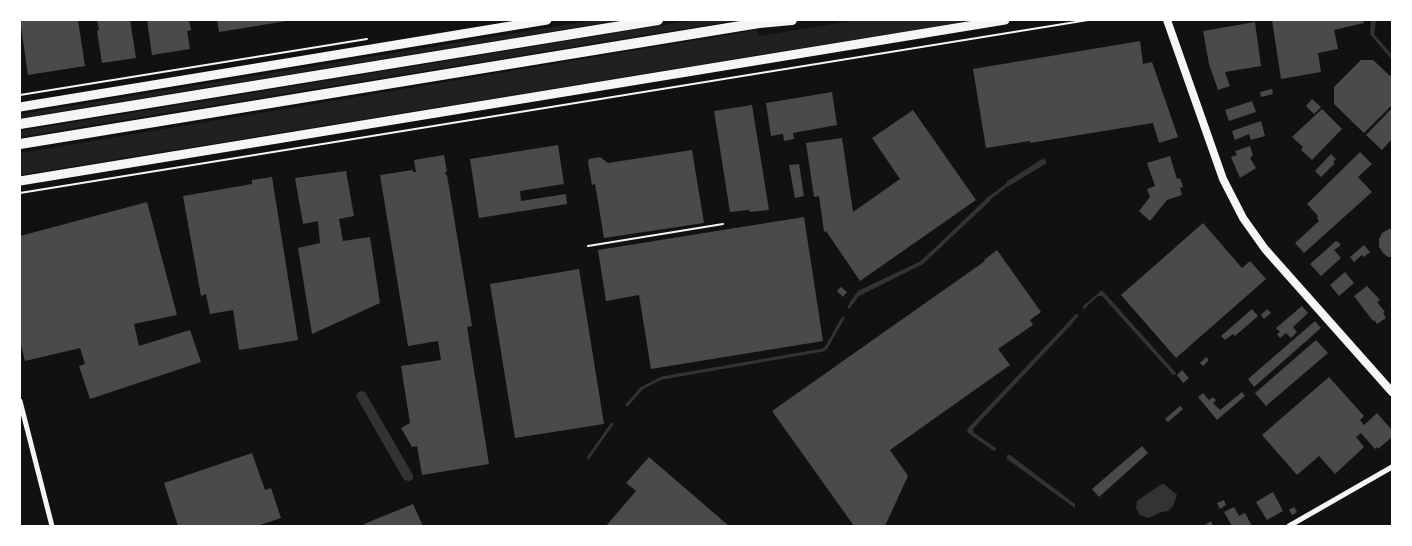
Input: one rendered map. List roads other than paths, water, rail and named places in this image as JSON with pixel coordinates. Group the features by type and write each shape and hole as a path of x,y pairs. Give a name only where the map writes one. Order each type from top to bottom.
{"highway":[{"path":"20,124 658,20"},
{"path":"20,144 759,23 792,20"}],"main road":[{"path":"20,106 547,20"},
{"path":"20,181 1005,20"}],"street":[{"path":"1167,20 1223,179 1243,218 1265,249 1392,392"},
{"path":"20,401 52,526"},
{"path":"1289,526 1392,467"}],"waterway":[{"path":"988,199 1011,182"},
{"path":"849,307 853,301"},
{"path":"627,405 642,388 662,378 823,350 843,318"},
{"path":"588,458 612,424"}]}
